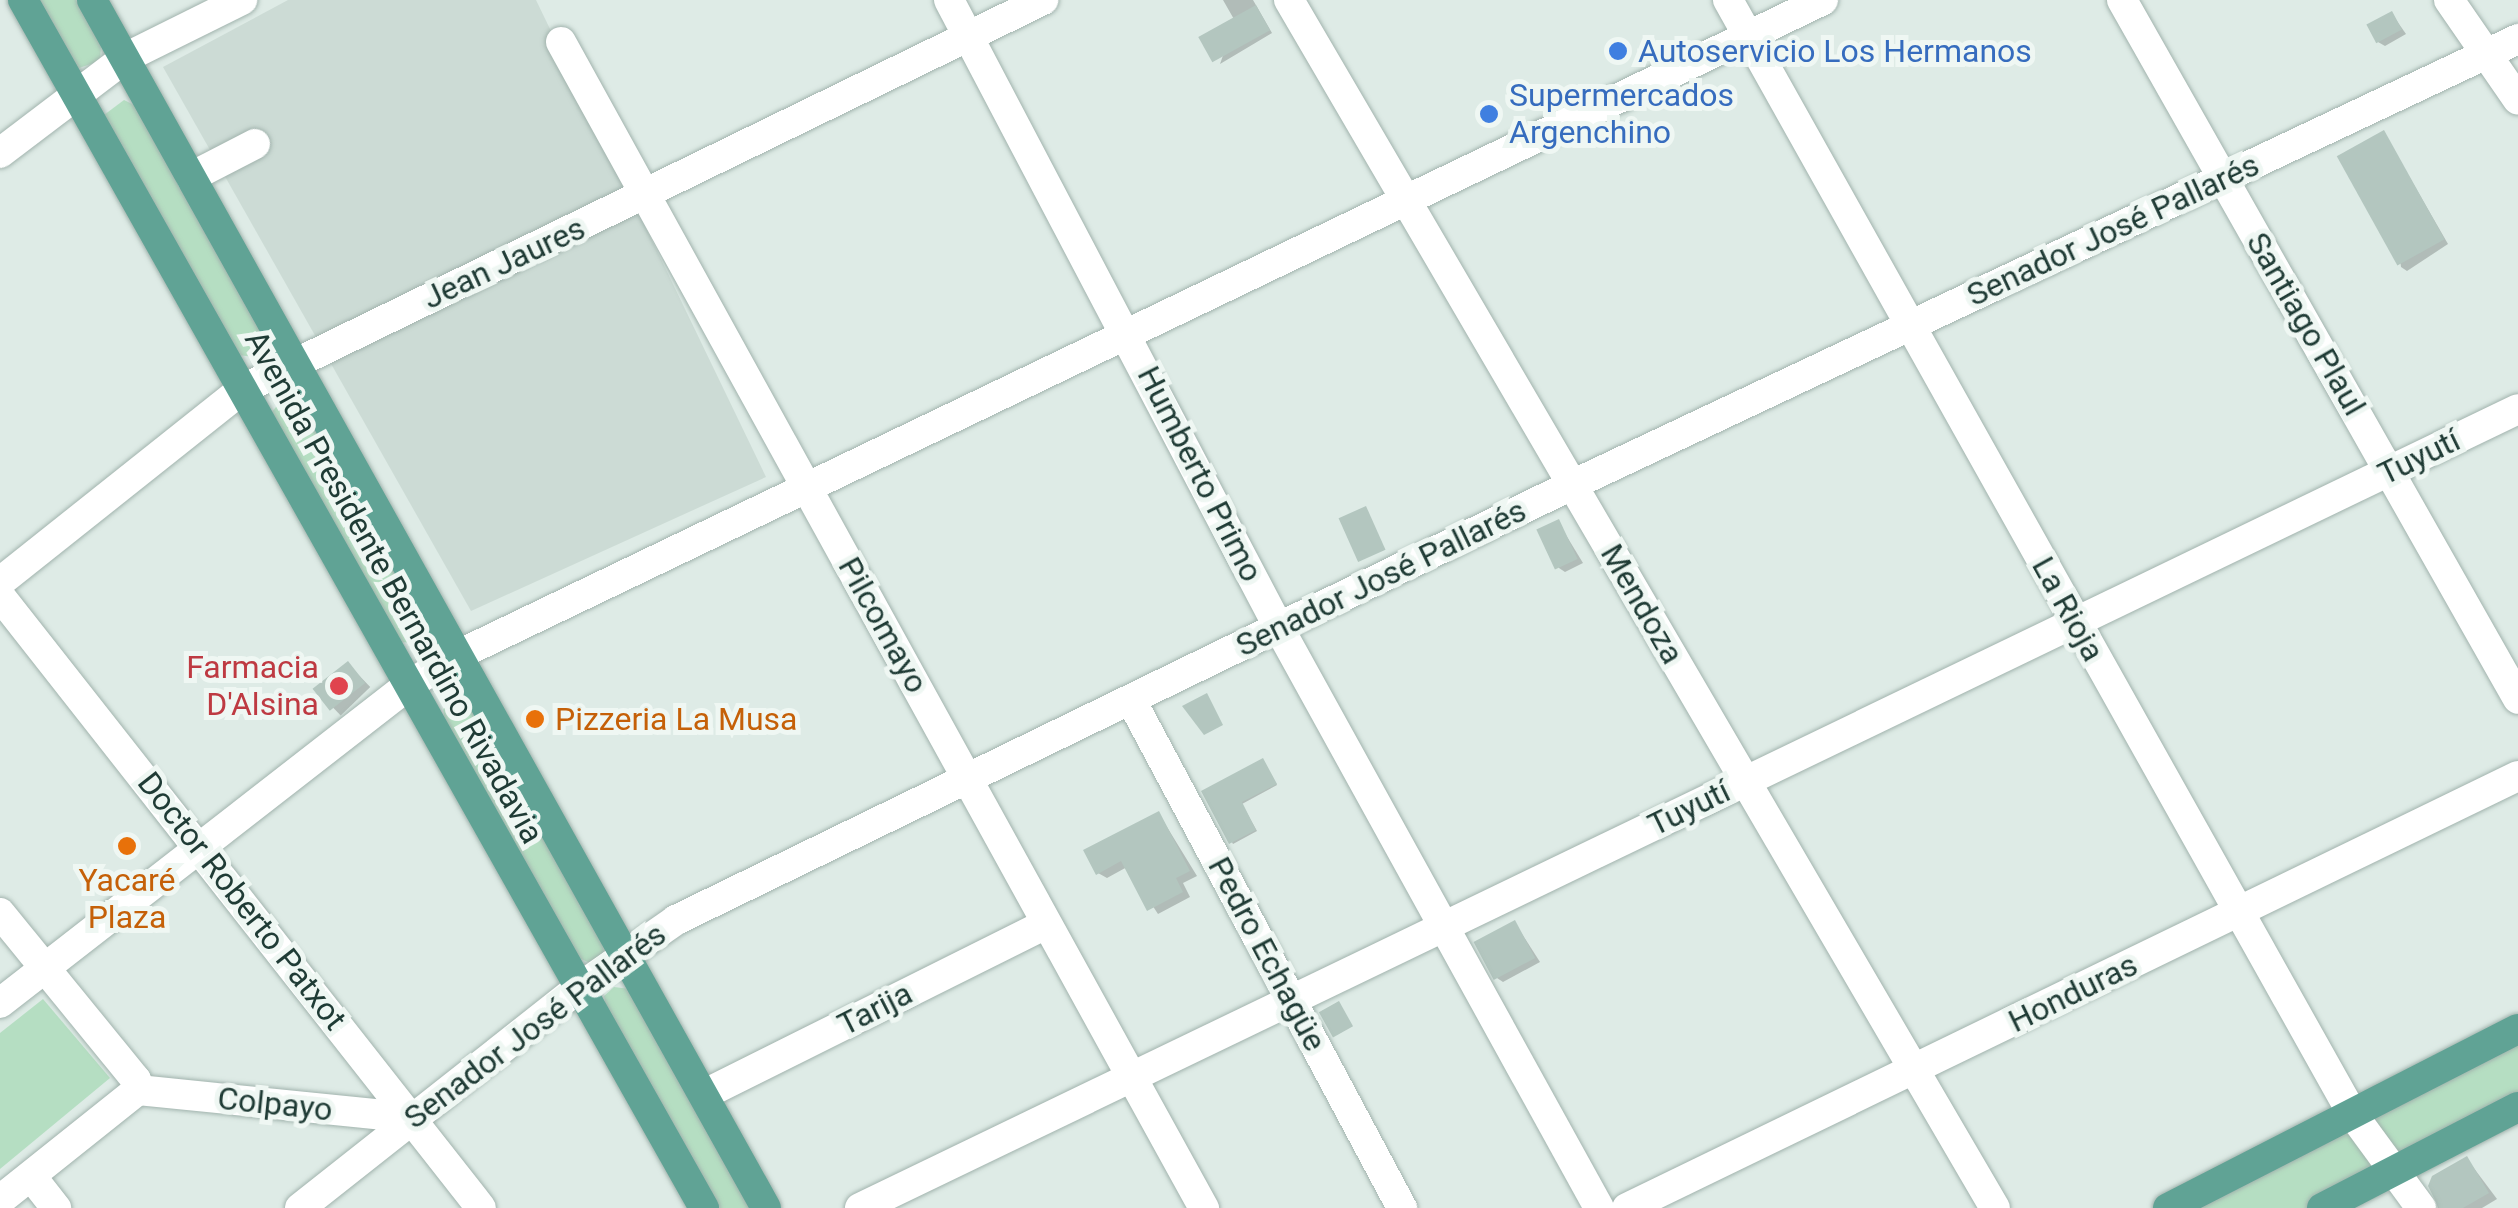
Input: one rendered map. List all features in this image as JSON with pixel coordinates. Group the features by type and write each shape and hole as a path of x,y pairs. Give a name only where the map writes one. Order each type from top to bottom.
{"main road":[{"name":"Avenida Presidente Bernardino Rivadavia","path":"23,0 704,1208"},
{"name":"Avenida Presidente Bernardino Rivadavia","path":"92,0 766,1208"},
{"path":"2168,1208 2518,1029"},
{"path":"2322,1208 2518,1107"}],"street":[{"path":"0,153 125,58 242,0"},
{"name":"Humberto Primo","path":"949,0 1279,628 1599,1208"},
{"name":"Jean Jaures","path":"0,582 242,390 1043,0"},
{"name":"Mendoza","path":"1288,0 1995,1208"},
{"name":"La Rioja","path":"1728,0 2352,1115 2421,1208"},
{"path":"0,1003 410,684 458,655 1126,331 1823,0"},
{"name":"Santiago Plaul","path":"2122,0 2518,700"},
{"path":"2449,0 2518,100"},
{"name":"Senador José Pallarés","path":"300,1208 580,987 676,920 970,781 1572,485 2518,39"},
{"name":"Pilcomayo","path":"561,42 1204,1208"},
{"path":"191,177 254,144"},
{"name":"Tuyutí","path":"860,1208 2518,409"},
{"name":"Doctor Roberto Patxot","path":"0,596 482,1208"},
{"name":"Pedro Echagüe","path":"1131,700 1402,1208"},
{"name":"Honduras","path":"1627,1208 2518,776"},
{"path":"0,913 136,1080 138,1090 0,1200"},
{"name":"Tarija","path":"704,1094 1046,924"},
{"name":"Colpayo","path":"138,1090 412,1118"},
{"path":"30,1176 56,1208"}],"shaded area":[{"path":"288,0 536,0 766,477 471,611 163,67"}],"green space":[{"path":"34,0 76,0 101,45 100,61 76,69"},
{"path":"124,100 134,105 265,341 253,357 239,355 104,115"},
{"path":"287,394 297,398 424,625 416,643 400,642 271,413"},
{"path":"456,696 467,703 603,942 604,955 590,963 579,958 444,719 443,704"},
{"path":"614,987 630,989 752,1208 720,1208 606,1007 604,996"},
{"path":"43,999 110,1078 0,1169 0,1033"},
{"path":"2518,1029 2518,1107 2322,1208 2168,1208"}],"building":[{"path":"1256,5 1270,30 1212,62 1198,37"},
{"path":"2392,11 2402,30 2376,43 2366,25"},
{"path":"2384,130 2445,239 2397,266 2337,156"},
{"path":"1366,506 1386,550 1358,562 1339,518"},
{"path":"1559,519 1578,559 1555,569 1536,530"},
{"name":"Farmacia D'Alsina","path":"348,661 365,683 330,711 313,689"},
{"path":"1207,693 1223,725 1204,735 1182,706"},
{"path":"1263,758 1277,784 1242,802 1256,830 1229,844 1201,791"},
{"path":"1159,811 1190,871 1176,878 1183,892 1147,911 1121,861 1096,875 1083,850"},
{"path":"1515,920 1535,958 1494,980 1474,942"},
{"path":"1339,1001 1353,1026 1333,1038 1319,1012"},
{"path":"2467,1156 2489,1193 2463,1208 2439,1208 2428,1186 2432,1176"}],"place":[{"name":"Autoservicio Los Hermanos","path":"1618,51"},
{"name":"Supermercados Argenchino","path":"1489,114"},
{"name":"Farmacia D'Alsina","path":"339,686"},
{"name":"Pizzeria La Musa","path":"535,719"},
{"name":"Yacaré Plaza","path":"127,846"}]}
